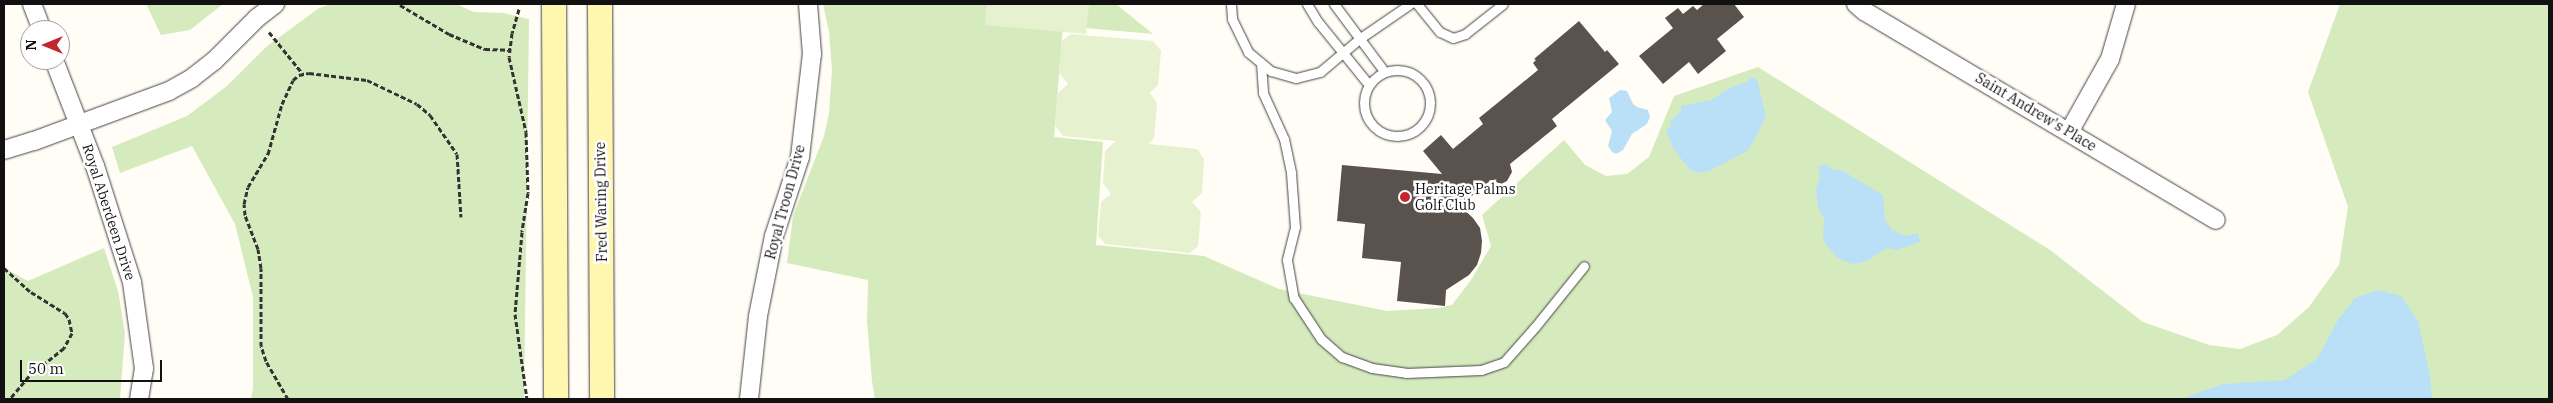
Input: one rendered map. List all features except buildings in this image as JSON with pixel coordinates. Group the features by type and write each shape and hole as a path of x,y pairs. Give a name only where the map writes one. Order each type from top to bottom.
{"main road":[{"path":"554,4 556,399"},
{"name":"Fred Waring Drive","path":"600,4 602,399"}],"street":[{"path":"32,4 38,20"},
{"path":"4,150 79,125 169,91 192,78 214,61 257,18 275,4"},
{"name":"Royal Troon Drive","path":"749,399 758,316 774,236 800,157 812,54 808,4"},
{"name":"Saint Andrew's Place","path":"1856,4 1864,11 2216,220"},
{"path":"2069,132 2110,59 2126,4"},
{"name":"Royal Aberdeen Drive","path":"58,70 95,166 132,282 144,368 139,399"}],"lane":[{"path":"1231,4 1232,19 1248,52 1271,71 1296,78 1320,72 1359,39 1410,4"},
{"path":"1307,4 1318,22 1369,84"},
{"path":"1334,4 1384,71"},
{"path":"1417,4 1440,32 1452,38 1465,34 1502,4"},
{"path":"1261,63 1263,93 1284,139 1291,172 1295,227 1287,260 1294,298 1321,339 1342,357 1372,368 1406,373 1481,370 1504,362 1584,266"},
{"path":"1384,71 1408,71 1417,76 1425,84 1429,94 1430,105 1423,124 1404,136 1382,133 1373,126 1367,117 1364,106 1369,84 1384,71"}],"path":[{"path":"400,5 449,34 485,49 509,50"},
{"path":"519,9 509,50 510,63 526,132 528,194 522,232 515,314 527,399"},
{"path":"257,18 303,74"},
{"path":"288,399 266,361 261,346 261,268 258,249 244,215 244,204 248,187 273,143 289,87 293,80 303,74 328,74 367,80 397,93 430,115 458,154 461,217"},
{"path":"4,268 19,283 65,313 69,319 72,333 64,348 40,365 10,399"}],"green space":[{"path":"146,4 223,4 190,30 161,35"},
{"path":"332,4 456,4 474,12 503,13 529,19 524,399 251,399 253,389 253,297 235,224 192,146 120,173 112,147 187,116 227,86 266,47 319,8"},
{"path":"823,4 1116,4 1153,34 1063,26 1054,137 1103,142 1096,245 1204,256 1279,289 1387,311 1439,308 1452,305 1471,280 1491,246 1482,215 1564,140 1585,165 1606,176 1627,174 1649,157 1674,96 1758,67 2050,250 2143,322 2209,345 2240,349 2277,335 2309,307 2339,265 2348,207 2308,92 2340,4 2549,4 2549,399 875,399 867,321 868,280 787,263 793,216 824,136 829,113 832,70 829,32"},
{"path":"987,4 1089,5 1086,34 985,25"},
{"path":"1071,34 1153,41 1161,51 1158,85 1150,93 1157,103 1154,138 1149,144 1197,149 1204,159 1202,193 1192,202 1201,212 1198,246 1190,253 1105,244 1098,235 1101,202 1111,194 1103,183 1105,151 1116,141 1063,136 1055,126 1057,94 1068,84 1059,73 1062,41"},
{"path":"104,248 118,291 125,333 120,399 4,399 4,268 28,281"}],"water":[{"path":"1749,77 1757,79 1766,116 1755,139 1747,151 1711,170 1700,173 1690,170 1673,148 1666,130 1671,126 1671,120 1681,112 1681,106 1711,100 1728,89 1749,81"},
{"path":"1620,90 1627,91 1633,104 1648,110 1650,117 1647,124 1632,134 1623,150 1616,154 1608,146 1612,131 1605,120 1612,112 1609,98"},
{"path":"1827,164 1830,169 1843,171 1883,195 1885,220 1892,230 1906,236 1918,233 1920,242 1896,250 1886,248 1867,261 1853,264 1837,258 1823,240 1824,219 1818,208 1816,190 1820,175 1818,166"},
{"path":"2378,290 2401,296 2418,321 2430,375 2432,399 2186,399 2189,396 2223,384 2285,380 2317,359 2338,320 2355,298"}],"place":[{"name":"Heritage Palms Golf Club","path":"1405,197"}]}
